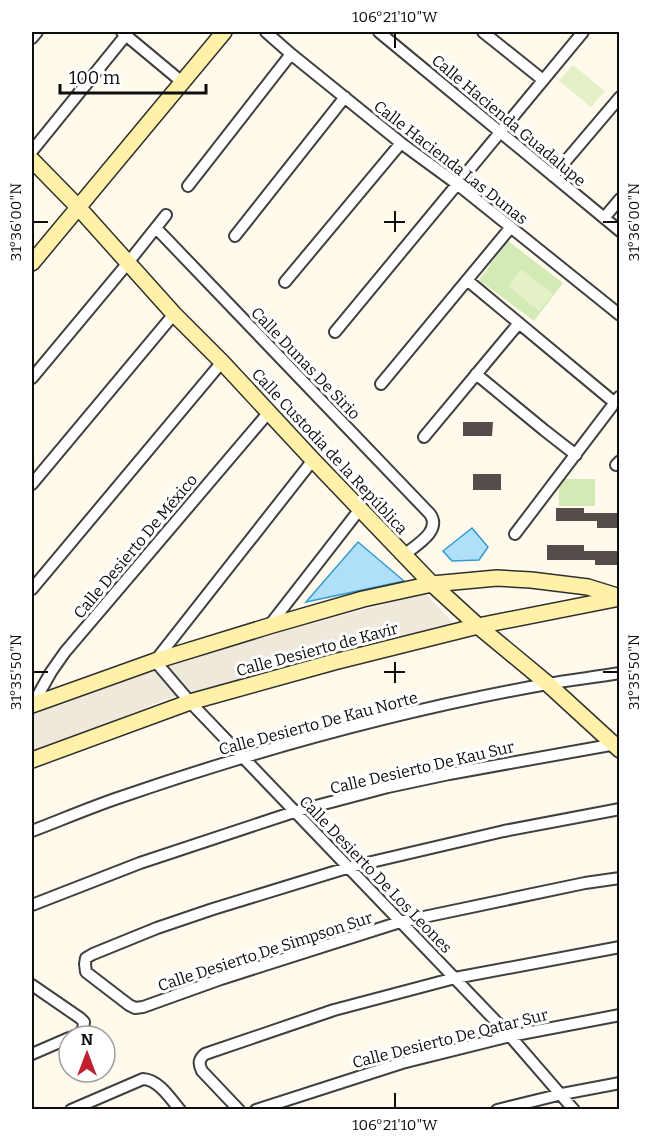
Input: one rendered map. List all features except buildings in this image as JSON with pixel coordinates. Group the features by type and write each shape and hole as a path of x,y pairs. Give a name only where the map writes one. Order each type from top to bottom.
{"street":[{"path":"32,38 37,32"},
{"path":"32,263 224,32"},
{"name":"Calle Hacienda Las Dunas","path":"266,32 401,143 457,184 620,315"},
{"name":"Calle Hacienda Guadalupe","path":"379,32 620,231"},
{"path":"483,32 543,80"},
{"path":"335,332 583,32"},
{"path":"32,151 124,33 182,82"},
{"path":"188,186 291,54"},
{"path":"235,236 345,97"},
{"path":"553,176 620,97"},
{"path":"285,282 401,143"},
{"name":"Calle Custodia de la República","path":"32,160 78,207 174,314 432,584 618,746"},
{"path":"604,218 620,199"},
{"path":"32,378 166,215"},
{"path":"381,384 511,227"},
{"name":"Calle Dunas De Sirio","path":"156,228 434,519 432,532 404,555"},
{"path":"467,280 617,400 515,534"},
{"path":"32,484 174,314"},
{"path":"424,437 519,323"},
{"path":"32,589 222,362"},
{"path":"476,374 576,455"},
{"name":"Calle Desierto De México","path":"32,705 68,648 269,412"},
{"path":"155,661 313,460"},
{"path":"269,626 360,509"},
{"name":"Calle Desierto de Kavir","path":"32,705 155,661 269,626 363,599 432,584 489,579 531,580 588,587 620,597"},
{"name":"Calle Desierto de Kavir","path":"32,760 190,702 334,662 478,626 620,597"},
{"name":"Calle Desierto De Los Leones","path":"155,661 190,702 510,1036 574,1110"},
{"name":"Calle Desierto De Kau Norte","path":"32,831 119,798 243,757 472,698 620,674"},
{"name":"Calle Desierto De Kau Sur","path":"32,905 140,863 297,812 388,787 524,759 618,746"},
{"path":"350,867 493,833 620,809"},
{"name":"Calle Desierto De Simpson Sur","path":"350,867 213,909 93,954 86,958 86,972 129,1005 135,1008 143,1007 286,957 400,922 585,883 620,878"},
{"path":"239,1110 202,1071 199,1064 200,1058 206,1054 334,1010 455,978 620,947"},
{"path":"32,985 80,1018 84,1024"},
{"name":"Calle Desierto De Qatar Sur","path":"256,1110 402,1062 510,1036 620,1015"},
{"path":"32,1054 57,1043"},
{"path":"71,1110 143,1079 150,1079 157,1084 180,1110"},
{"path":"497,1110 620,1083"}],"green space":[{"path":"573,65 605,91 591,107 559,81"},
{"path":"508,241 563,283 534,321 479,280"},
{"path":"521,269 553,294 539,311 508,286"},
{"path":"559,479 595,479 595,506 559,506"}],"shaded area":[{"path":"425,593 457,627 169,698 32,754 32,715 181,659"}],"water":[{"path":"472,528 488,547 479,560 452,561 443,551"},
{"path":"358,542 404,581 306,602"}]}
